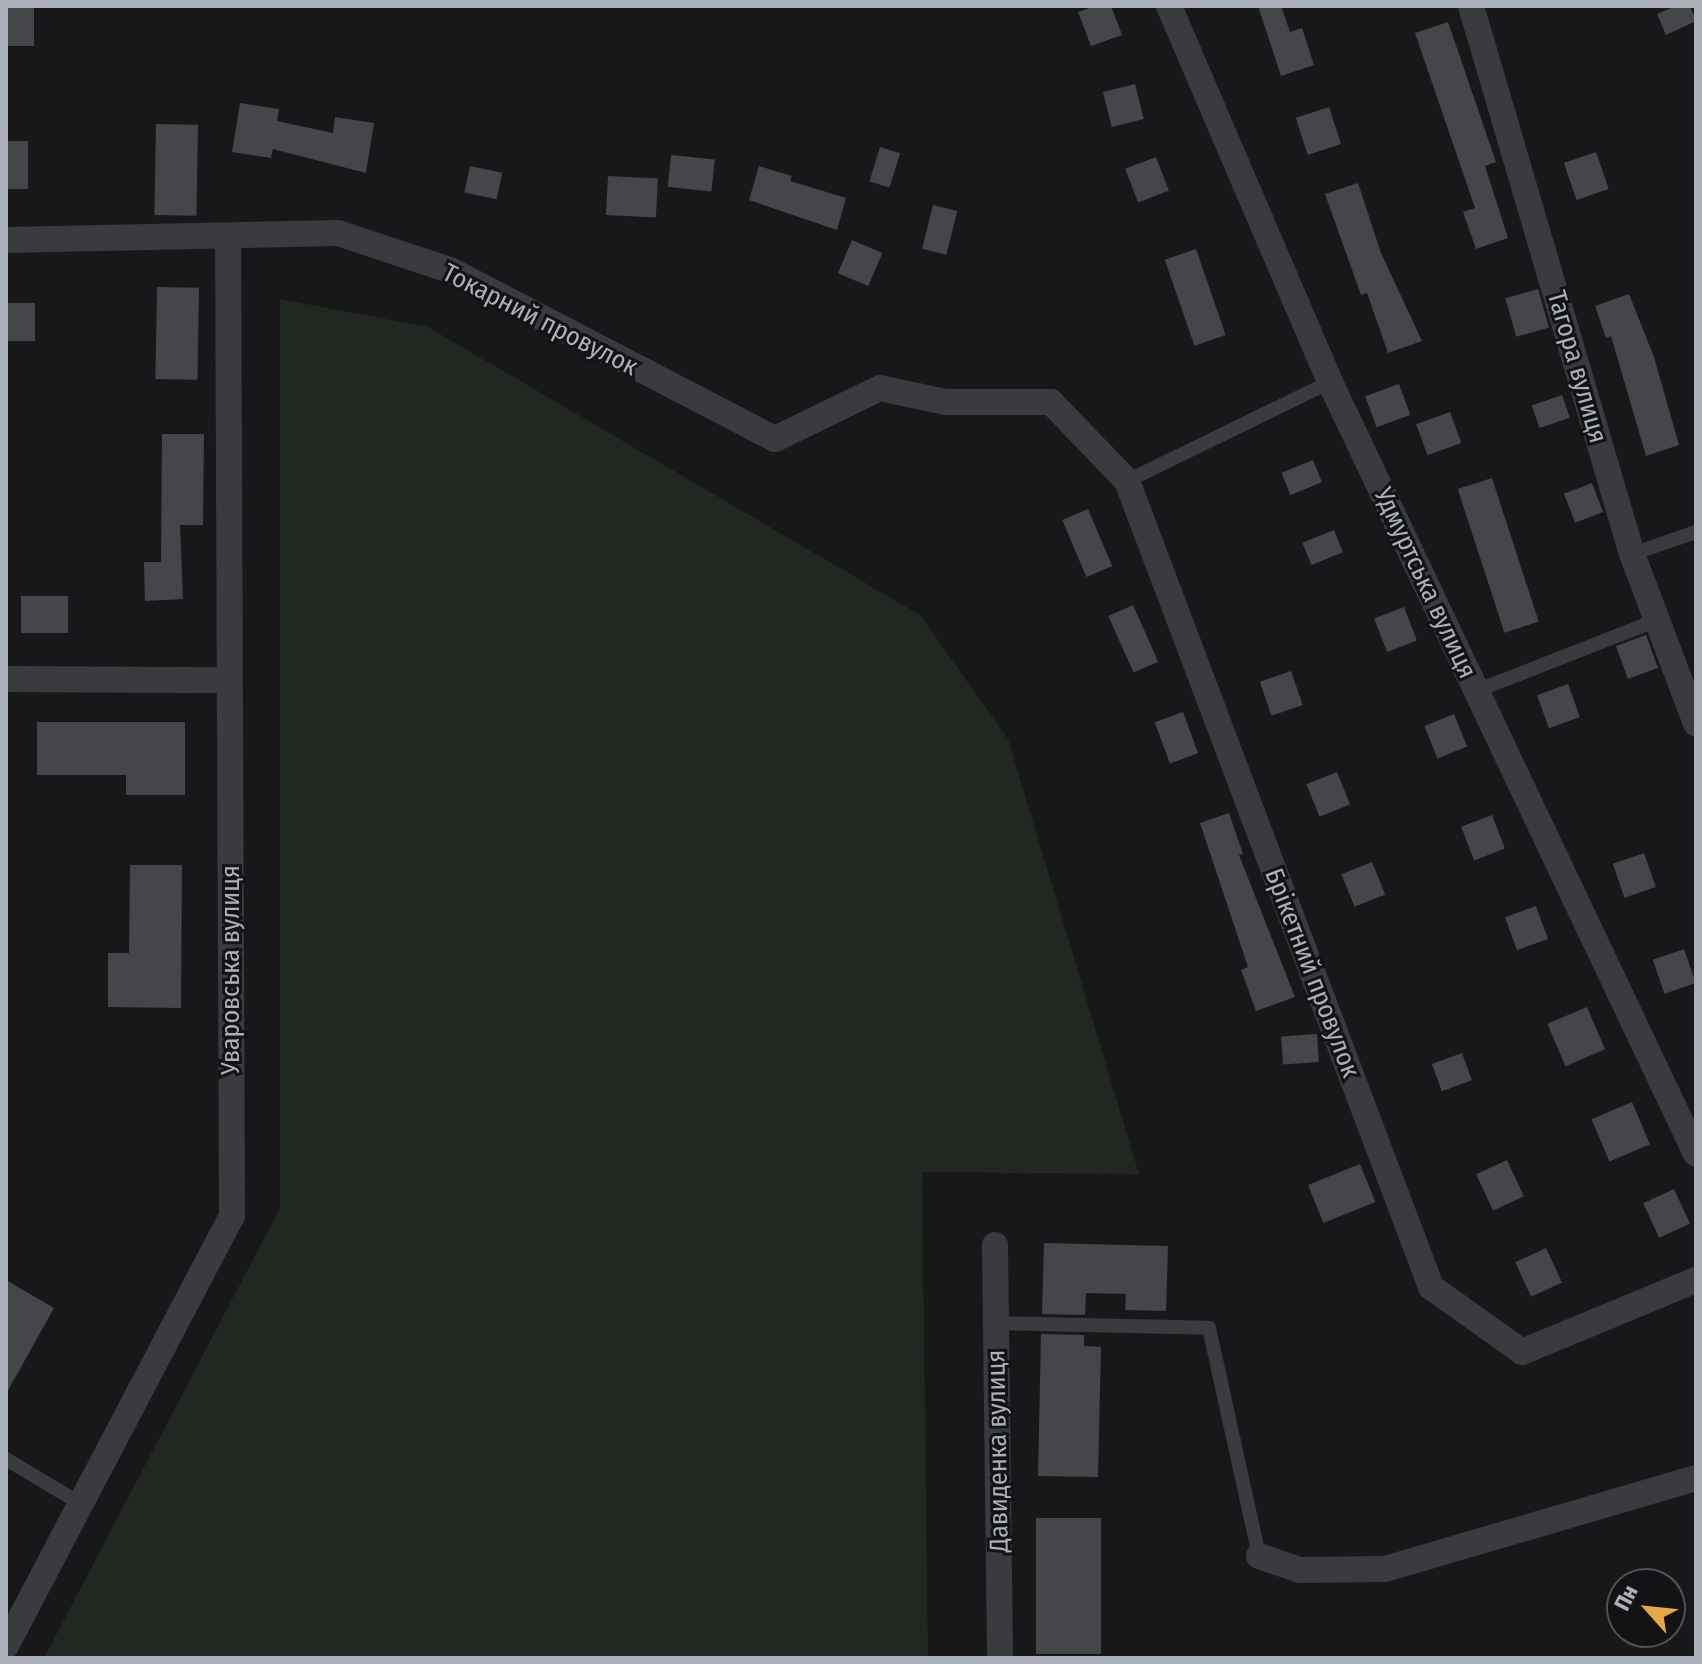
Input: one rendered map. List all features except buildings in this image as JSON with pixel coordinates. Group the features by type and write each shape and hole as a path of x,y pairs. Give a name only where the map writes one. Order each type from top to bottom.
{"street":[{"name":"Удмуртська вулиця","path":"1169,6 1330,382 1696,1154"},
{"name":"Тагора вулиця","path":"1471,6 1632,554 1696,723"},
{"name":"Токарний провулок","path":"6,240 228,238 338,233 450,270 775,439 880,388 946,402 1051,402"},
{"name":"Уваровська вулиця","path":"6,1646 83,1505 232,1216 228,238"},
{"name":"Брiкетний провулок","path":"1051,402 1127,481 1431,1287 1522,1352 1696,1280"},
{"path":"6,679 229,680"},
{"name":"Давиденка вулиця","path":"995,1245 1000,1658"},
{"path":"1259,1556 1300,1570 1385,1569 1696,1478"}],"lane":[{"path":"1127,481 1330,382"},
{"path":"1632,554 1696,532"},
{"path":"1476,691 1657,620"},
{"path":"996,1323 1209,1328 1259,1556"},
{"path":"6,1459 83,1505"}],"shaded area":[{"path":"280,299 428,327 920,615 1008,739 1139,1174 922,1172 928,1658 44,1658 280,1208"}]}
